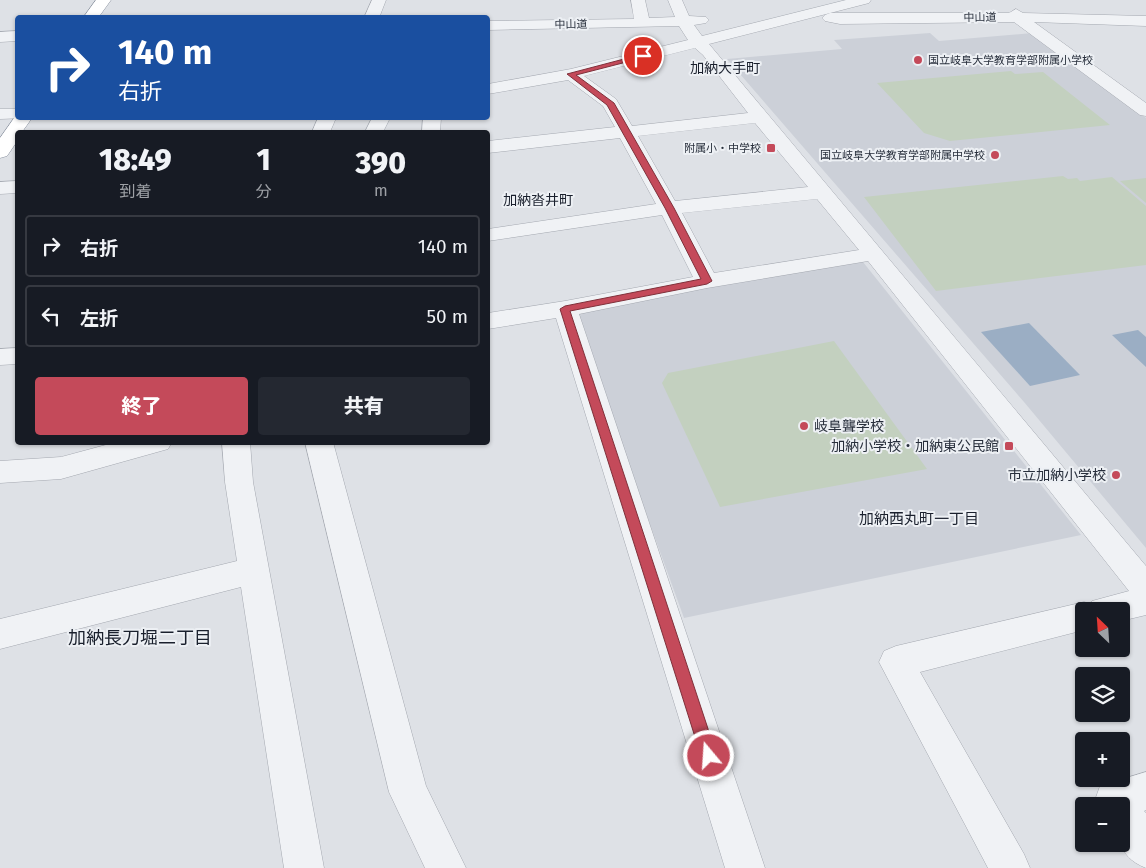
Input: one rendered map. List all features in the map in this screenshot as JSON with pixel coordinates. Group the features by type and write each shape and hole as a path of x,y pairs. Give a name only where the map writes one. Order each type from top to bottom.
{"highway":[{"path":"92,15 104,0"},
{"path":"108,15 117,0"},
{"path":"0,152 22,120"}],"street":[{"path":"372,15 379,0"},
{"path":"638,0 642,23"},
{"path":"675,0 684,21 698,42 709,52 1146,590"},
{"path":"802,0 815,12"},
{"path":"490,90 571,74 864,0"},
{"path":"1009,0 1017,17 1146,111"},
{"name":"中山道","path":"815,12 840,19 1017,17 1146,21"},
{"name":"中山道","path":"490,25 720,20 768,25"},
{"path":"0,37 15,36"},
{"path":"571,74 610,103 669,208 707,281"},
{"path":"0,114 15,114"},
{"path":"490,147 760,117"},
{"path":"0,188 15,187"},
{"path":"490,234 669,208 821,192"},
{"path":"490,321 565,309 707,281 873,254"},
{"path":"565,309 745,868"},
{"path":"0,357 15,356"},
{"path":"0,472 61,468 147,445"},
{"path":"236,445 239,482 304,868"},
{"path":"320,445 408,792 446,868"},
{"path":"0,634 255,570"},
{"path":"1130,605 1146,601"},
{"path":"1010,868 896,662 1075,618"},
{"path":"1125,797 1146,791"},
{"path":"1130,824 1146,848"}],"shaded area":[{"path":"930,33 939,41 1033,33 1146,118 1146,548 1024,402 727,59 842,49 834,40"},
{"name":"岐阜聾学校","path":"863,262 1081,535 684,618 575,317 580,311 709,286"}],"green space":[{"path":"1011,71 1015,74 1043,72 1110,125 950,141 924,133 877,83"},
{"path":"1063,176 1068,179 1077,178 1080,181 1112,177 1146,206 1146,265 936,291 864,197"},
{"path":"1146,178 1146,203 1120,181"},
{"path":"834,341 927,469 720,507 662,383 668,373"}],"water":[{"path":"1029,323 1080,375 1030,386 981,332"},
{"path":"1138,330 1146,337 1146,367 1112,335"}],"place":[{"name":"国立岐阜大学教育学部附属小学校","path":"918,60"},
{"name":"附属小・中学校","path":"771,148"},
{"name":"国立岐阜大学教育学部附属中学校","path":"995,155"},
{"name":"岐阜聾学校","path":"804,426"},
{"name":"加納小学校・加納東公民館","path":"1009,446"},
{"name":"市立加納小学校","path":"1116,475"}],"district":[{"name":"加納大手町","path":"725,68"},
{"name":"加納沓井町","path":"538,200"},
{"name":"加納西丸町一丁目","path":"919,519"},
{"name":"加納長刀堀二丁目","path":"140,638"}],"route":[{"path":"643,56 571,74 610,103 669,208 707,281 565,309 709,756"}]}
